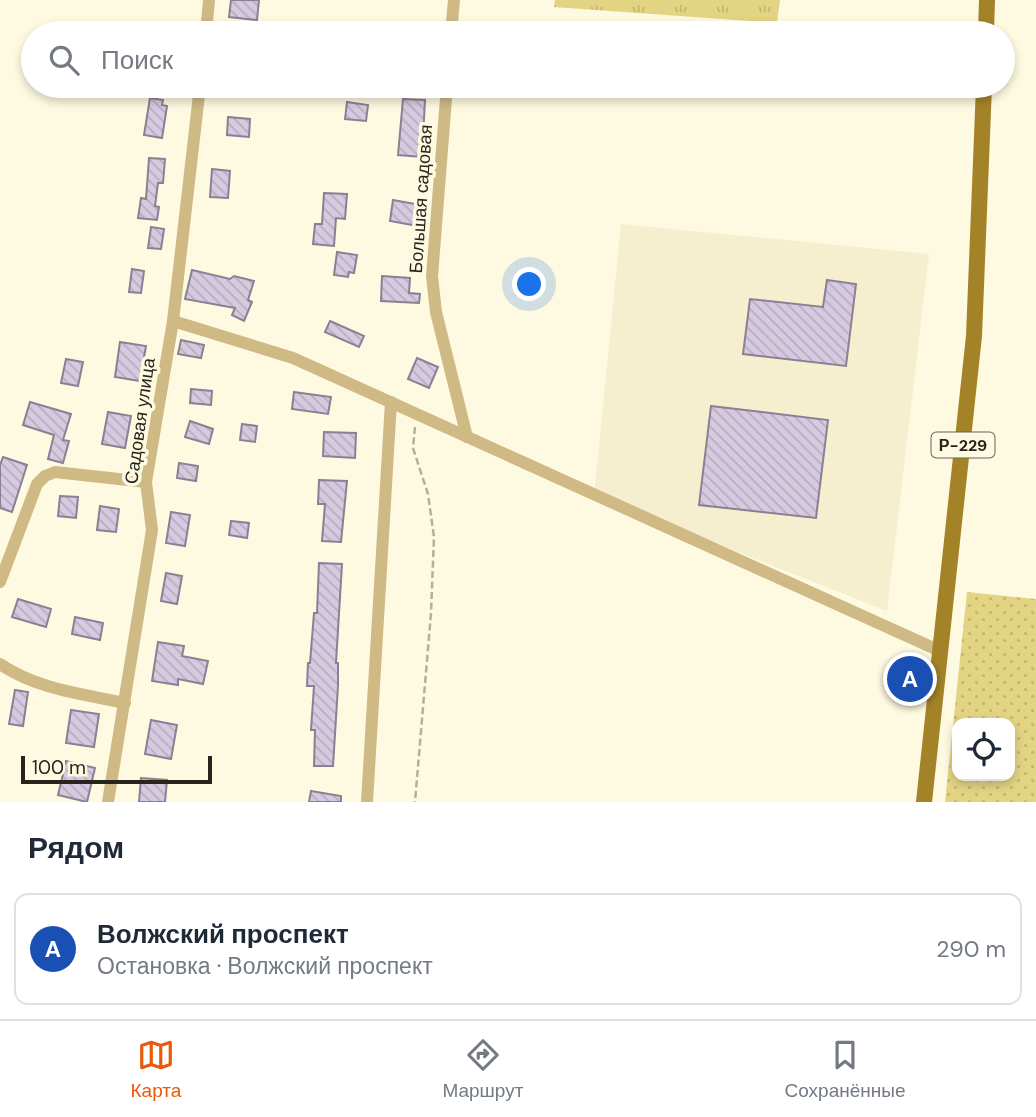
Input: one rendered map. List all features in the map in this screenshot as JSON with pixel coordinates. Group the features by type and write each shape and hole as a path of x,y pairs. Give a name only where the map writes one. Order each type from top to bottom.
{"main road":[{"path":"986,21 987,0"},
{"name":"Р-229","path":"924,802 974,336 984,98"}],"street":[{"path":"207,21 209,0"},
{"path":"453,21 454,0"},
{"name":"Садовая улица","path":"108,802 152,530 146,482 173,321 199,98"},
{"name":"Большая садовая","path":"446,98 432,276 436,312 467,437"},
{"path":"173,321 293,358 940,651"},
{"path":"367,802 391,402"},
{"path":"0,582 37,484 45,476 55,472 146,482"},
{"path":"0,664 18,676 51,687 125,704"}],"path":[{"path":"415,802 431,613 433,537 428,494 413,448 416,414"}],"shaded area":[{"path":"621,224 929,254 887,611 594,495"}],"green space":[{"path":"555,0 780,0 777,21 554,7"},
{"path":"967,592 1036,599 1036,802 945,802 952,735 952,781 1015,781 1015,718 954,718"}],"building":[{"path":"231,0 259,0 257,20 229,17"},
{"path":"150,98 163,100 162,105 167,106 162,138 144,135"},
{"path":"403,99 425,100 422,157 398,155"},
{"path":"347,102 368,105 366,121 345,119"},
{"path":"228,117 250,119 249,137 227,135"},
{"path":"149,158 165,159 163,183 158,183 155,206 159,207 157,220 138,218 141,198 146,199"},
{"path":"212,169 230,171 228,198 210,197"},
{"path":"324,193 347,194 345,219 336,218 334,246 313,244 315,224 322,224"},
{"path":"393,200 421,205 418,226 390,221"},
{"path":"151,227 164,229 161,249 148,248"},
{"path":"337,252 357,255 354,273 349,272 348,277 334,275"},
{"path":"132,269 144,271 141,293 129,292"},
{"path":"192,270 230,279 234,276 254,281 248,300 252,302 244,321 232,315 235,308 185,299"},
{"path":"382,276 410,278 409,293 420,294 419,303 381,301"},
{"path":"827,280 856,284 846,366 743,354 750,299 823,307"},
{"path":"330,321 364,336 359,347 325,332"},
{"path":"181,340 204,345 201,358 178,354"},
{"path":"120,342 146,346 140,381 115,377"},
{"path":"417,358 438,367 429,388 408,379"},
{"path":"66,359 83,362 78,386 61,383"},
{"path":"191,389 212,391 211,405 190,403"},
{"path":"294,392 331,397 328,414 292,409"},
{"path":"30,402 71,414 63,440 69,441 63,463 48,459 54,435 23,425"},
{"path":"711,406 828,420 816,518 699,505"},
{"path":"108,412 131,416 125,448 102,444"},
{"path":"190,421 213,429 209,444 185,437"},
{"path":"242,424 257,426 255,442 240,440"},
{"path":"324,432 356,433 355,458 323,456"},
{"path":"3,457 27,465 12,512 0,508 0,465"},
{"path":"179,463 198,466 196,481 177,478"},
{"path":"319,480 347,481 341,542 322,541 325,504 318,504"},
{"path":"60,496 78,497 76,518 58,516"},
{"path":"100,506 119,509 116,532 97,530"},
{"path":"171,512 190,515 185,546 166,543"},
{"path":"231,521 249,523 247,538 229,535"},
{"path":"319,563 342,564 333,766 314,766 315,730 311,730 314,686 307,686 314,613 317,613"},
{"path":"166,573 182,576 177,604 161,601"},
{"path":"18,599 51,609 46,627 12,617"},
{"path":"75,617 103,623 100,640 72,634"},
{"path":"158,642 184,646 182,656 208,661 203,684 178,679 178,685 152,681"},
{"path":"15,690 28,692 23,726 9,724"},
{"path":"71,710 99,714 94,747 66,743"},
{"path":"151,720 177,725 171,759 145,754"},
{"path":"66,761 95,768 87,802 58,795"},
{"path":"141,778 167,780 165,802 139,802"},
{"path":"311,791 341,796 341,802 309,802"}],"place":[{"name":"Волжский проспект","path":"910,679"}]}
